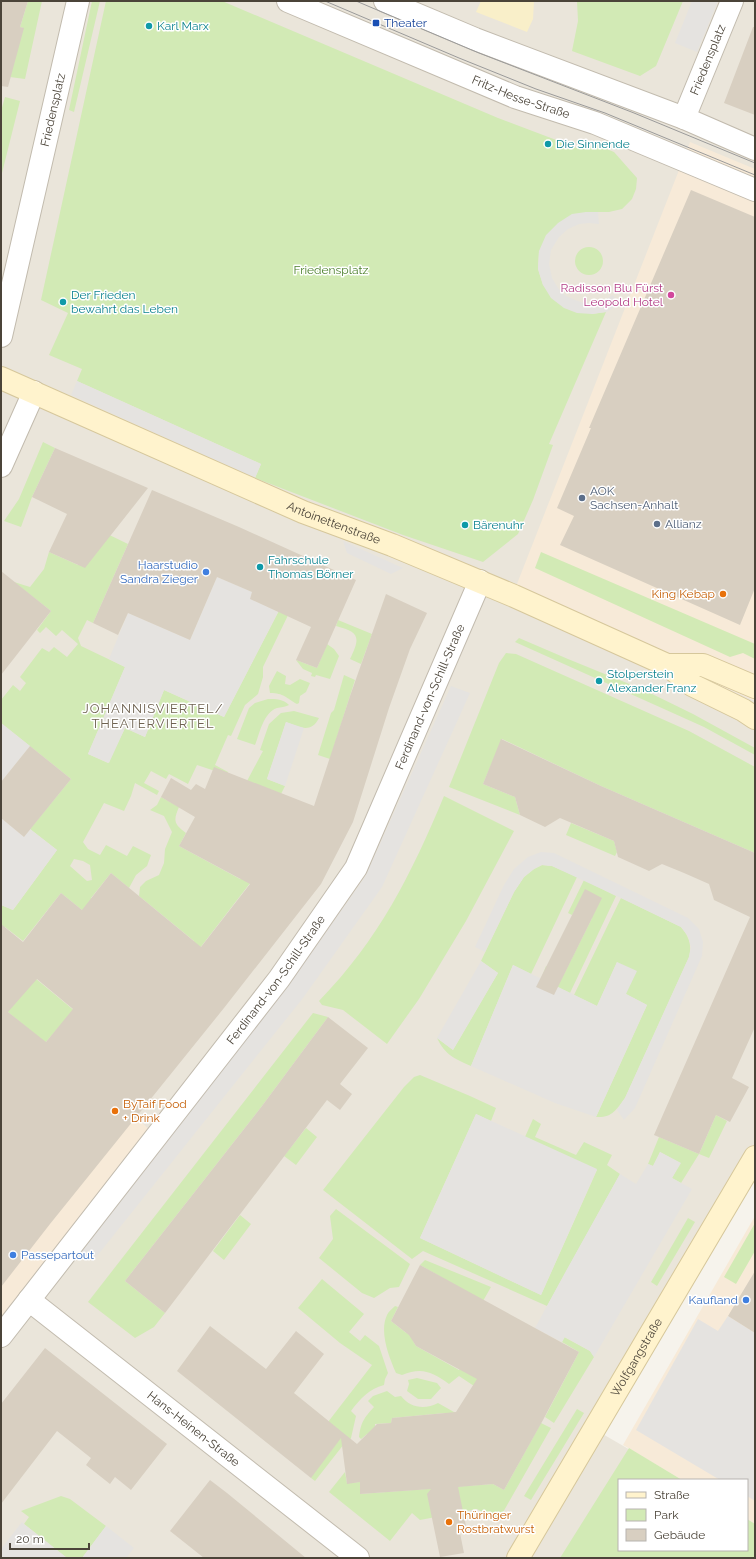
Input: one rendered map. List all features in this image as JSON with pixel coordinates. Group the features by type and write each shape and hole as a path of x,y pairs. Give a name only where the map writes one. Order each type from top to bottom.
{"main road":[{"name":"Antoinettenstraße","path":"1,378 303,512 392,545 480,581 666,665 692,685 743,710 755,718"},
{"name":"Antoinettenstraße","path":"666,665 704,665 755,687"},
{"name":"Wolfgangstraße","path":"518,1558 755,1157"}],"street":[{"name":"Friedensplatz","path":"1,336 78,1"},
{"name":"Fritz-Hesse-Straße","path":"288,1 515,97 595,123 755,190"},
{"path":"385,1 475,39 684,118 755,148"},
{"name":"Friedensplatz","path":"684,118 732,1"},
{"path":"1,466 34,392"},
{"name":"Ferdinand-von-Schill-Straße","path":"1,1336 279,979 356,868 480,581"},
{"name":"Hans-Heinen-Straße","path":"29,1300 358,1558"}],"shaded area":[{"path":"1,1 755,1 755,1157 594,1429 680,1479 618,1479 618,1551 748,1551 748,1520 755,1524 755,1558 1,1558"},
{"path":"692,1 718,1 697,52 675,43"},
{"path":"690,142 755,169 755,701 667,663 515,589"},
{"path":"598,212 599,224 579,224 568,229 559,237 551,250 549,264 552,278 558,288 566,296 584,303 594,303 603,301 613,295 619,305 606,312 592,314 577,313 564,308 551,298 543,285 538,269 539,251 546,235 558,223 572,214"},
{"path":"77,381 261,464 255,478 71,395"},
{"path":"343,541 403,568 391,574 347,553"},
{"path":"217,577 252,592 251,599 278,612 224,717 164,690 145,737 125,728 109,763 88,754 125,667 109,659 128,613 190,640"},
{"path":"451,686 470,693 382,887 303,998 93,1261 79,1251 288,986 365,877"},
{"path":"286,722 304,728 285,786 267,779"},
{"path":"1,723 30,746 1,782"},
{"path":"1,818 24,837 30,829 57,850 13,910 1,905"},
{"path":"541,852 554,853 688,918 699,929 703,942 702,956 635,1108 624,1120 617,1110 625,1098 689,957 691,947 688,936 681,927 552,866 542,865 524,877 514,892 485,952 475,947 504,885 514,869 528,857"},
{"path":"481,961 498,973 453,1050 437,1038"},
{"path":"617,962 637,971 626,994 647,1005 596,1117 555,1103 471,1066 513,965 597,1006"},
{"path":"1,1007 136,1117 160,1140 1,1345"},
{"path":"476,1114 597,1169 541,1295 420,1238"},
{"path":"660,1152 681,1163 672,1178 692,1189 594,1357 590,1351 565,1337 562,1342 535,1328 620,1174 636,1184 648,1164 653,1166"},
{"path":"755,1216 755,1524 748,1520 748,1479 680,1479 623,1445"},
{"path":"728,1316 755,1333 755,1501 748,1497 748,1479 718,1479 636,1430 698,1319 718,1331"},
{"path":"22,1522 67,1558 1,1558 1,1549"},
{"path":"106,1526 134,1548 126,1558 82,1558"}],"green space":[{"path":"28,1 42,1 25,79 10,77 23,28 20,27"},
{"path":"92,1 100,1 74,112 69,110"},
{"name":"Friedensplatz","path":"106,1 222,1 498,118 580,149 597,145 614,152 637,178 636,189 632,199 622,209 609,212 586,212 539,251 538,269 543,285 592,314 606,312 549,444 553,445 533,500 518,534 483,562 403,535 255,478 261,464 77,381 82,369 49,355 68,313 41,300"},
{"path":"577,1 683,1 656,66 640,76 572,51 578,21"},
{"path":"5,97 20,101 1,177 1,111"},
{"path":"589,247 599,251 603,261 599,271 589,275 579,271 575,261 579,251"},
{"path":"43,442 55,448 32,497 21,527 4,521 19,499"},
{"path":"93,527 128,544 93,623 87,620 78,638 81,646 125,667 88,754 108,763 125,728 145,737 164,690 224,717 282,605 291,609 263,667 263,677 258,694 245,705 231,736 228,735 215,765 228,772 227,775 197,765 188,784 169,774 166,779 151,771 144,783 159,791 157,795 135,783 124,811 104,803 83,842 88,849 100,855 106,845 127,856 133,846 151,855 147,866 136,875 129,888 111,873 91,898 160,955 152,967 61,893 23,941 5,927 1,934 1,905 13,910 57,850 30,829 71,779 1,723 1,700 13,685 20,691 26,683 20,677 42,648 49,652 54,647 67,657 78,644 62,630 56,636 46,627 40,633 37,630 51,611 14,582 30,587 44,569 49,552 78,565","holes":["74,859 83,861 90,865 92,880 87,881 70,866"]},
{"path":"541,552 755,644 755,659 743,653 730,657 535,568"},
{"path":"338,620 372,634 361,664 350,659 356,645 356,636 344,628 336,626"},
{"path":"519,638 644,690 693,714 755,748 755,755 704,727 515,642"},
{"path":"327,644 334,649 339,656 330,679 316,675 315,677 311,676 312,673 303,669 296,660 317,668"},
{"path":"506,653 516,654 689,731 755,767 755,853 601,786 502,739 483,784 515,797 520,815 449,787 499,663"},
{"path":"277,671 286,676 285,684 290,685 300,679 310,683 306,692 300,696 299,703 297,704 282,695 270,693 269,686"},
{"path":"344,675 355,680 330,759 318,755 331,713 334,710"},
{"path":"268,699 282,700 289,705 277,708 268,714 255,745 237,739 249,708 255,703"},
{"path":"294,711 319,718 316,723 308,728 286,722 267,779 285,786 281,794 247,781 263,751 260,750 269,724 281,713"},
{"path":"444,796 514,831 466,921 419,999 387,1044 343,1010 322,1005 319,1001 359,954 392,905 419,853"},
{"path":"161,797 179,807 175,819 177,825 186,833 179,846 240,879 254,878 193,957 194,941 139,896 140,887 146,881 159,875 164,863 165,849 172,832 164,816 150,810 157,805"},
{"path":"571,823 614,841 617,852 615,856 566,835"},
{"path":"542,865 552,866 577,877 531,974 513,965 471,1066 451,1056 443,1049 437,1038 453,1050 498,973 481,961 514,892 524,877"},
{"path":"584,880 616,896 570,993 541,979 546,966 564,974 592,918 575,910 572,915 568,913"},
{"path":"621,898 681,927 689,941 690,952 625,1098 610,1115 596,1117 647,1005 626,994 617,962 597,1006 574,995"},
{"path":"1,950 93,1026 58,1028 45,1043 8,1012"},
{"path":"313,1013 328,1017 262,1106 125,1281 165,1313 154,1327 135,1338 88,1302"},
{"path":"420,1075 496,1108 491,1121 476,1114 420,1238 541,1295 597,1170 525,1137 533,1119 541,1124 535,1137 576,1155 584,1142 612,1155 607,1165 620,1174 547,1306 423,1251 412,1259 323,1190 404,1087 414,1077"},
{"path":"716,1115 727,1121 709,1158 699,1154"},
{"path":"306,1128 317,1137 296,1165 284,1156"},
{"path":"659,1137 699,1154 681,1183 672,1178 680,1163 660,1152 653,1166 648,1164"},
{"path":"336,1209 410,1264 399,1287 390,1288 374,1298 362,1293 319,1258 333,1239 330,1216"},
{"path":"240,1215 251,1224 224,1260 213,1251"},
{"path":"688,1218 695,1222 657,1286 651,1282"},
{"path":"755,1223 755,1251 736,1284 724,1277"},
{"path":"425,1260 491,1287 483,1301 420,1265"},
{"path":"322,1279 364,1314 349,1332 360,1341 365,1335 379,1346 388,1373 384,1385 365,1395 351,1411 356,1416 351,1438 347,1445 344,1444 315,1481 311,1478 328,1422 372,1365 340,1343 298,1308"},
{"path":"395,1306 398,1307 391,1321 414,1337 413,1341 416,1346 459,1370 463,1364 483,1376 477,1388 459,1376 449,1384 437,1376 427,1372 415,1371 402,1375 396,1373 384,1337 385,1322 390,1310"},
{"path":"564,1337 590,1351 594,1357 554,1423 545,1417 579,1352 562,1342"},
{"path":"417,1378 437,1383 441,1388 431,1399 418,1399 407,1391 409,1384 408,1380"},
{"path":"387,1391 395,1397 401,1396 409,1403 418,1407 428,1407 438,1403 461,1416 445,1413 392,1418 391,1423 375,1424 375,1433 367,1434 361,1439 359,1437 362,1424 365,1417 374,1407 368,1401 373,1396"},
{"path":"577,1409 584,1413 531,1500 524,1496"},
{"path":"541,1423 551,1428 498,1521 477,1509 420,1520 412,1513 390,1541 329,1492 345,1472 347,1483 360,1482 360,1494 493,1484 504,1490"},
{"path":"629,1448 680,1479 618,1479 618,1551 748,1551 748,1520 755,1524 755,1558 560,1558"},
{"path":"61,1496 70,1499 106,1526 82,1558 67,1558 24,1524 29,1517 21,1511"}],"sand":[{"path":"481,1 534,1 533,19 527,32 476,12"}],"building":[{"path":"1,1 28,1 20,27 24,28 8,87 1,86"},
{"path":"753,27 755,27 755,115 724,103"},
{"path":"691,190 755,217 755,588 740,625 560,545 574,516 557,508 591,428 589,428"},
{"path":"55,448 148,488 85,568 49,552 67,514 32,497"},
{"path":"152,490 239,527 356,580 317,668 296,660 311,627 250,599 252,592 217,577 190,640 128,613 118,635 93,623"},
{"path":"1,571 51,611 1,675"},
{"path":"386,594 427,613 410,649 389,708 353,822 321,884 1,1287 1,924 23,942 61,893 82,910 111,873 201,947 250,884 179,846 195,817 161,797 171,778 191,790 196,784 205,789 214,767 314,806 350,696","holes":["37,979 73,1009 46,1042 8,1012"]},
{"path":"501,739 601,786 755,853 755,1027 732,1078 749,1087 730,1122 716,1115 699,1154 654,1135 750,917 714,900 709,884 662,864 649,871 618,857 614,841 560,818 545,827 520,815 515,797 483,784"},
{"path":"30,746 71,779 24,837 1,818 1,782"},
{"path":"585,889 602,898 554,995 536,987"},
{"path":"328,1017 368,1048 340,1084 352,1094 340,1110 327,1100 165,1313 125,1281 262,1106"},
{"path":"420,1265 579,1352 504,1490 493,1484 458,1487 466,1526 459,1528 464,1553 440,1557 427,1494 431,1489 360,1494 360,1482 347,1484 341,1438 311,1478 177,1371 210,1326 266,1369 296,1331 324,1354 294,1393 357,1444 377,1424 391,1423 392,1418 456,1412 477,1379 416,1346 409,1335 391,1321"},
{"name":"Kaufland","path":"755,1271 755,1333 728,1316"},
{"path":"45,1348 167,1444 131,1490 115,1477 110,1484 86,1465 91,1458 57,1431 1,1504 1,1404"},
{"path":"210,1480 306,1558 204,1558 170,1531"}],"tram line":[{"path":"325,1 459,58 536,89 605,113 755,175"},
{"path":"356,1 479,53 634,113 755,163"}],"place":[{"name":"Theater","path":"376,23"},
{"name":"Karl Marx","path":"149,26"},
{"name":"Die Sinnende","path":"548,144"},
{"name":"Radisson Blu Fürst Leopold Hotel","path":"671,295"},
{"name":"Der Frieden bewahrt das Leben","path":"63,302"},
{"name":"AOK Sachsen-Anhalt","path":"582,498"},
{"name":"Allianz","path":"657,524"},
{"name":"Bärenuhr","path":"465,525"},
{"name":"Fahrschule Thomas Börner","path":"260,567"},
{"name":"Haarstudio Sandra Zieger","path":"206,572"},
{"name":"King Kebap","path":"723,594"},
{"name":"Stolperstein Alexander Franz","path":"599,681"},
{"name":"ByTaif Food + Drink","path":"115,1111"},
{"name":"Passepartout","path":"13,1255"},
{"name":"Kaufland","path":"746,1300"},
{"name":"Thüringer Rostbratwurst","path":"449,1522"}],"district":[{"name":"JOHANNISVIERTEL/ THEATERVIERTEL","path":"153,716"}]}
